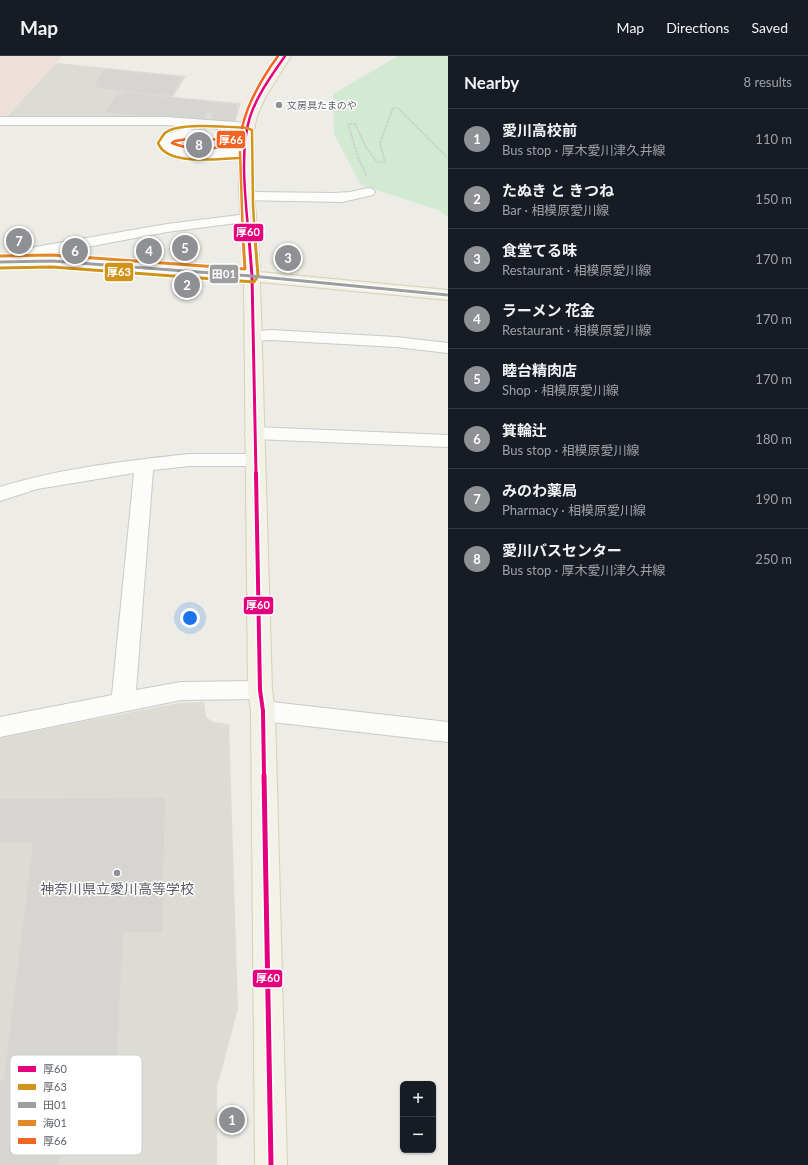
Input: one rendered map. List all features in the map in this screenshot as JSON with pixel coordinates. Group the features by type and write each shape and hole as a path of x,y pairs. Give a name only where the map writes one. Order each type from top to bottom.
{"main road":[{"path":"271,1165 262,701 254,433 252,276 247,218 246,152 248,130 254,106 272,73 285,56"},
{"path":"6,262 52,261 252,276 448,294"}],"street":[{"path":"0,121 166,121 248,130"},
{"path":"246,152 188,153 174,151 164,144 167,138 180,134 248,130"},
{"path":"247,196 340,198 351,197 368,192"},
{"path":"6,262 35,252 144,232 247,218"},
{"path":"252,336 294,336 396,342 448,348"},
{"path":"254,433 448,441"},
{"path":"0,494 34,483 144,465 189,460 255,460"},
{"path":"123,702 144,465"},
{"path":"0,727 181,691 262,701 448,732"}],"path":[{"path":"368,192 371,186 358,157 348,124 356,124 367,149 376,162 385,162 380,143 392,109 398,108 448,158"}],"shaded area":[{"path":"0,56 62,56 7,115 7,119 0,119"},
{"path":"56,63 186,76 173,97 241,103 235,122 7,119 8,115"},
{"name":"神奈川県立愛川高等学校","path":"204,702 206,717 213,722 229,724 238,1009 217,1087 217,1165 0,1165 0,738 178,703"}],"green space":[{"path":"398,56 448,56 448,217 438,210 361,185 334,134 333,94"}],"building":[{"path":"105,69 182,77 171,96 98,88 99,86 94,85"},
{"path":"124,92 237,105 235,110 238,111 234,122 211,121 213,113 207,113 204,119 162,115 159,118 105,112 118,94 123,94"},
{"path":"165,798 162,932 123,932 117,1055 10,1055 10,1155 60,1155 59,1165 0,1165 0,1080 4,1080 33,843 0,843 0,799"}],"transit line":[{"name":"厚66","path":"242,128 251,99 278,56"},
{"name":"厚60","path":"271,1165 263,711 260,690 252,276 245,159 247,134 253,109 270,78 285,56"},
{"name":"厚63","path":"0,268 52,267 254,282 258,276 253,205 252,130 247,128 198,126 178,128 166,132 158,143 160,148 172,157 187,159 240,158"},
{"name":"厚66","path":"188,139 241,140 241,146 195,148 178,146 172,143 175,141 188,139"},
{"name":"海01","path":"0,256 52,255 245,269 241,218 240,152"},
{"name":"田01","path":"0,262 52,261 252,276 448,295"}],"place":[{"name":"文房具たまのや","path":"279,105"},
{"name":"愛川バスセンター","path":"199,145"},
{"name":"みのわ薬局","path":"19,241"},
{"name":"睦台精肉店","path":"185,248"},
{"name":"箕輪辻","path":"75,251"},
{"name":"ラーメン 花金","path":"149,251"},
{"name":"食堂てる味","path":"288,258"},
{"name":"たぬき と きつね","path":"187,285"},
{"name":"神奈川県立愛川高等学校","path":"117,873"},
{"name":"愛川高校前","path":"232,1120"}]}
